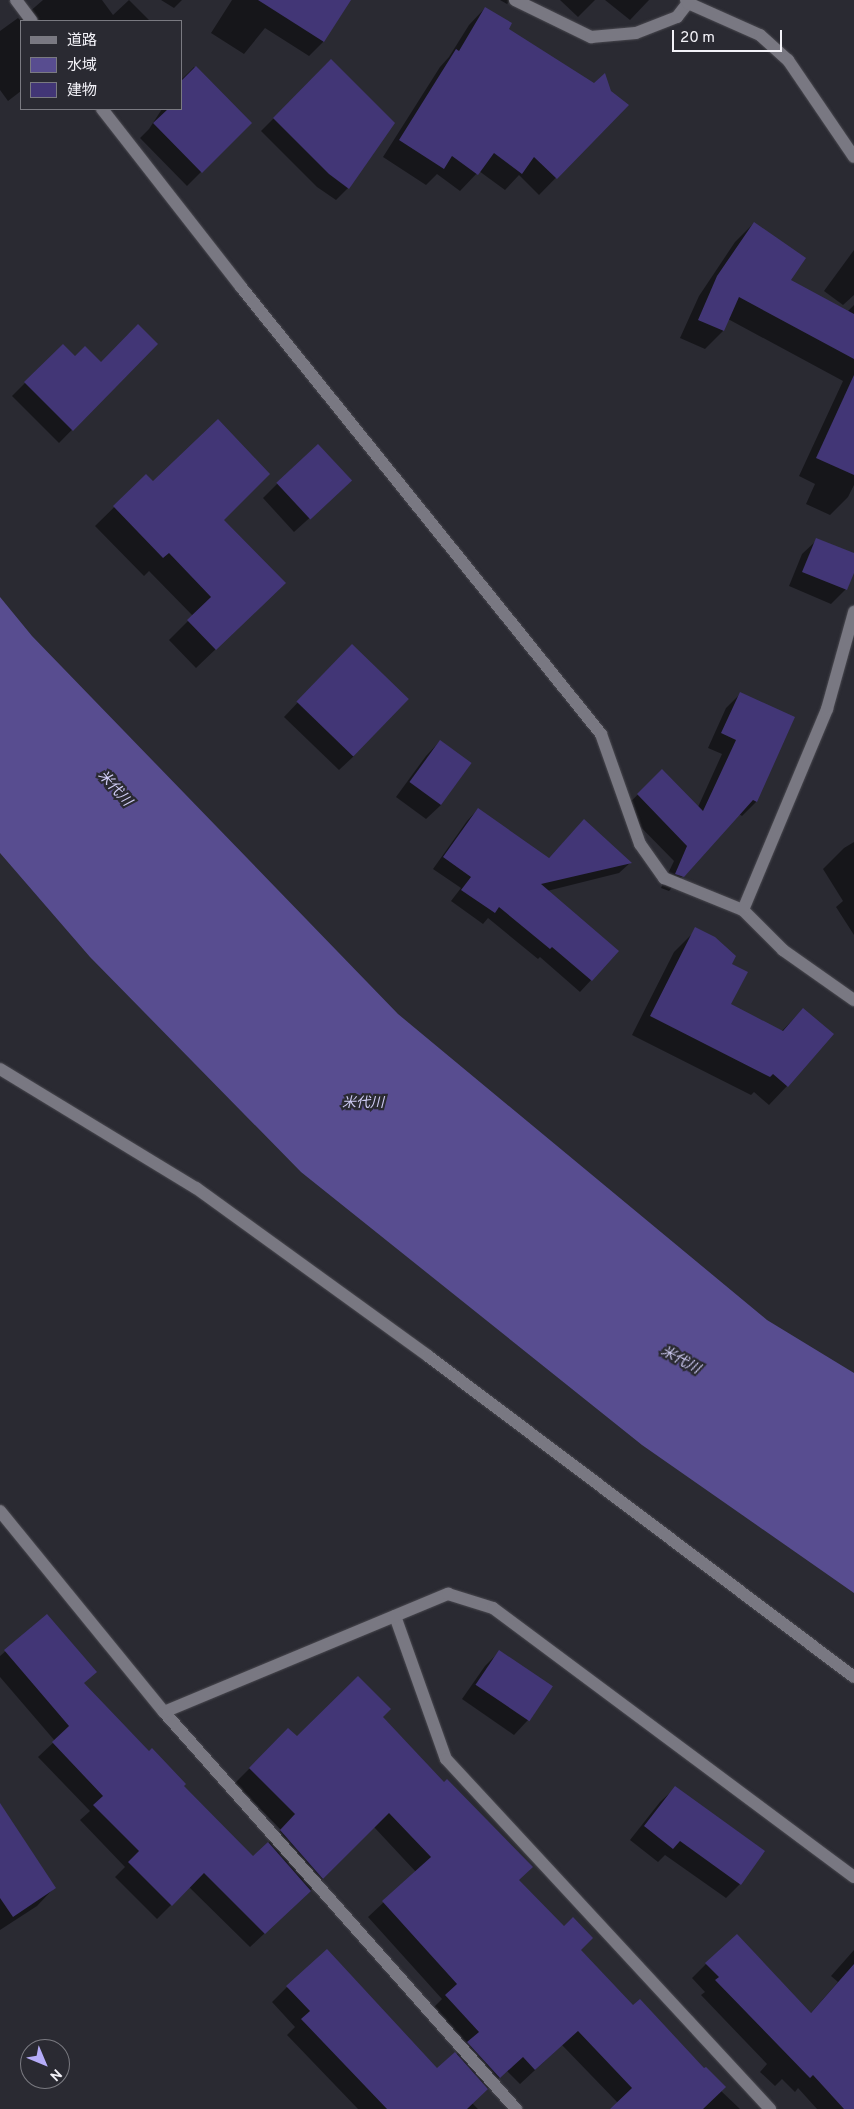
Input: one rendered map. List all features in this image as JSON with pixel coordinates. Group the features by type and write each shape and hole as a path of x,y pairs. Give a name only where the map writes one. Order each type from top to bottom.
{"street":[{"path":"16,0 31,20"},
{"path":"515,0 528,8 591,37 636,33 677,17 687,1 760,35 788,60 854,157"},
{"path":"103,110 241,287 600,734 640,844 664,878 743,910 783,950 854,1000"},
{"path":"743,910 826,709 854,612"},
{"path":"0,1069 196,1188 428,1356 854,1677"},
{"path":"0,1511 164,1712 516,2109"},
{"path":"164,1712 448,1594 493,1608 854,1877"},
{"path":"395,1616 446,1759 770,2109"}],"water":[{"name":"米代川","path":"0,597 32,636 398,1014 767,1320 854,1373 854,1593 642,1445 301,1172 90,957 0,853"}],"building":[{"path":"258,0 351,0 324,42"},
{"path":"485,7 512,23 509,29 594,83 605,73 611,91 629,105 557,179 534,157 522,174 494,153 478,175 452,156 444,169 399,140 456,49 459,51"},
{"path":"331,59 395,123 349,189 329,174 273,118"},
{"path":"196,66 252,123 202,173 153,123 167,110 182,110 182,80"},
{"path":"754,222 806,258 791,280 854,314 854,359 739,297 724,331 698,320 717,276"},
{"path":"138,324 158,344 73,431 24,382 63,344 75,356 85,346 101,362"},
{"path":"854,375 854,475 816,458"},
{"path":"218,419 270,474 224,520 286,583 216,650 187,620 211,597 169,553 163,558 113,506 146,474 153,481"},
{"path":"318,444 352,481 310,519 276,483"},
{"path":"816,538 854,553 854,573 847,590 802,572"},
{"path":"352,644 409,699 353,756 296,702"},
{"path":"740,692 795,717 757,802 753,800 684,877 675,874 687,846 637,794 662,769 703,811 736,740 721,733"},
{"path":"440,740 472,763 441,805 409,782"},
{"path":"478,808 549,858 584,819 632,863 541,884 619,951 592,981 552,947 550,949 499,907 495,913 461,890 471,877 443,857"},
{"path":"695,927 715,937 736,956 732,964 748,972 731,1004 783,1031 803,1008 834,1034 788,1087 773,1074 770,1077 650,1016"},
{"path":"47,1614 97,1672 84,1683 149,1751 152,1748 186,1784 184,1786 253,1856 268,1842 311,1891 265,1934 204,1873 172,1906 128,1862 139,1851 93,1805 103,1796 52,1742 69,1726 4,1650"},
{"path":"499,1650 553,1686 529,1721 476,1685"},
{"path":"358,1676 391,1709 383,1717 444,1782 447,1779 533,1867 519,1880 564,1926 573,1917 593,1938 581,1950 633,2005 640,1999 704,2068 706,2067 726,2087 703,2109 610,2109 632,2088 578,2031 535,2070 523,2057 500,2078 467,2042 479,2032 445,1995 457,1984 382,1901 431,1857 389,1813 323,1879 280,1830 295,1814 249,1768 288,1728 297,1736"},
{"path":"675,1786 765,1851 741,1885 680,1841 673,1849 644,1826"},
{"path":"0,1803 56,1888 13,1917 0,1898"},
{"path":"737,1934 811,2013 854,1964 854,2109 844,2109 813,2075 810,2078 715,1980 719,1977 705,1963"},
{"path":"327,1949 437,2068 455,2052 488,2089 467,2109 387,2109 301,2019 310,2011 286,1986"}]}
